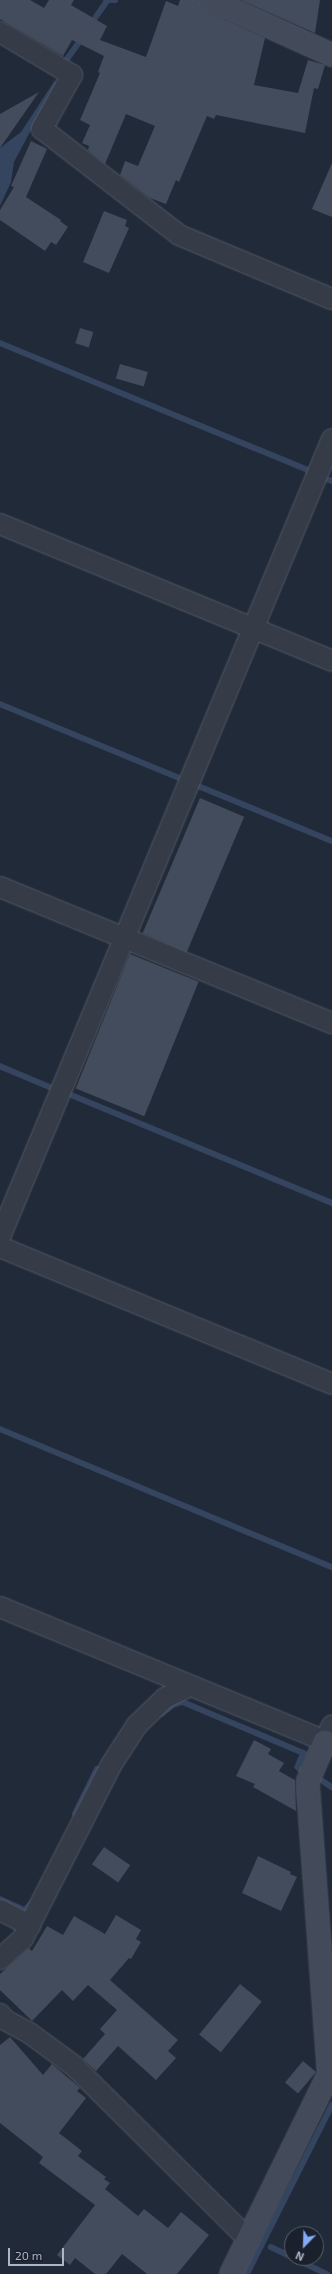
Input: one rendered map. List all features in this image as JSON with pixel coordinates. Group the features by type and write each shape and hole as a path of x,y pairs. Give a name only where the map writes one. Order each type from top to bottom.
{"street":[{"path":"211,0 332,55"},
{"path":"0,32 72,75 42,129 179,235 332,299"},
{"path":"0,1238 123,938 332,439"},
{"path":"0,524 332,661"},
{"path":"0,886 332,1023"},
{"path":"0,1247 332,1384"},
{"path":"0,1607 190,1686 330,1737 308,1782 308,1788 331,2073 231,2274"},
{"path":"0,1959 24,1938 111,1765 137,1725 165,1698 190,1686"},
{"path":"0,1910 30,1925"},
{"path":"0,2014 5,2020 28,2032 73,2065 248,2239"}],"water":[{"path":"55,80 56,83 14,162 11,182 0,206 0,148 21,132"}],"building":[{"path":"0,0 30,0 44,8 49,0 74,0 71,5 107,26 100,40 146,57 166,1 178,6 180,0 199,0 201,7 206,11 265,38 254,85 298,93 308,60 325,65 318,89 314,88 305,133 216,115 214,119 207,116 179,182 176,180 166,204 150,198 120,175 125,161 138,166 155,126 126,114 105,164 88,150 89,146 82,143 90,125 80,120 100,73 98,72 104,56 72,40 63,56 0,19"},
{"path":"241,0 320,0 315,33"},
{"path":"39,92 0,148 0,114"},
{"path":"31,141 47,149 26,197 61,220 60,221 68,227 56,245 51,242 45,251 0,220 0,210 14,187 11,186"},
{"path":"332,163 332,217 312,209"},
{"path":"104,211 127,220 125,226 129,228 109,273 83,262"},
{"path":"80,328 93,332 89,347 75,343"},
{"path":"120,364 148,372 144,386 116,378"},
{"path":"200,798 244,817 187,952 143,933"},
{"path":"130,954 199,982 144,1116 76,1088"},
{"path":"254,1740 271,1749 268,1754 284,1763 279,1771 295,1780 296,1811 253,1787 255,1784 236,1776"},
{"path":"104,1847 130,1865 118,1883 92,1864"},
{"path":"258,1856 291,1872 290,1874 297,1877 281,1911 242,1893"},
{"path":"116,1915 141,1930 136,1939 141,1942 131,1959 129,1958 110,1980 178,2040 168,2051 176,2058 156,2080 118,2046 96,2071 83,2059 105,2034 100,2029 117,2010 88,1985 73,2001 62,1990 32,2021 0,1990 0,1974 29,1948 32,1951 47,1926 63,1935 74,1916 105,1934"},
{"path":"240,1984 262,2002 221,2052 199,2035"},
{"path":"10,2037 43,2075 52,2064 80,2088 77,2091 86,2098 59,2133 82,2151 78,2156 106,2177 104,2179 110,2183 105,2189 138,2216 144,2209 168,2228 181,2212 209,2235 177,2274 147,2274 122,2254 106,2274 95,2274 75,2258 70,2265 57,2255 95,2205 39,2163 43,2157 0,2123 0,2045"},
{"path":"303,2061 316,2072 298,2093 285,2082"}],"waterway":[{"path":"106,0 115,0"},
{"path":"91,24 107,1"},
{"path":"67,59 82,38"},
{"path":"0,343 310,471 309,475"},
{"path":"322,477 332,481"},
{"path":"0,704 182,779"},
{"path":"196,785 332,841"},
{"path":"0,1066 52,1088"},
{"path":"69,1094 332,1203"},
{"path":"0,1429 332,1567"},
{"path":"161,1714 175,1704 183,1702 304,1753 298,1767 301,1770"},
{"path":"75,1814 97,1769"},
{"path":"323,1781 332,1787"},
{"path":"0,1899 25,1910 31,1904"},
{"path":"247,2274 332,2105"},
{"path":"271,2247 284,2253"},
{"path":"310,2266 327,2274"}]}
